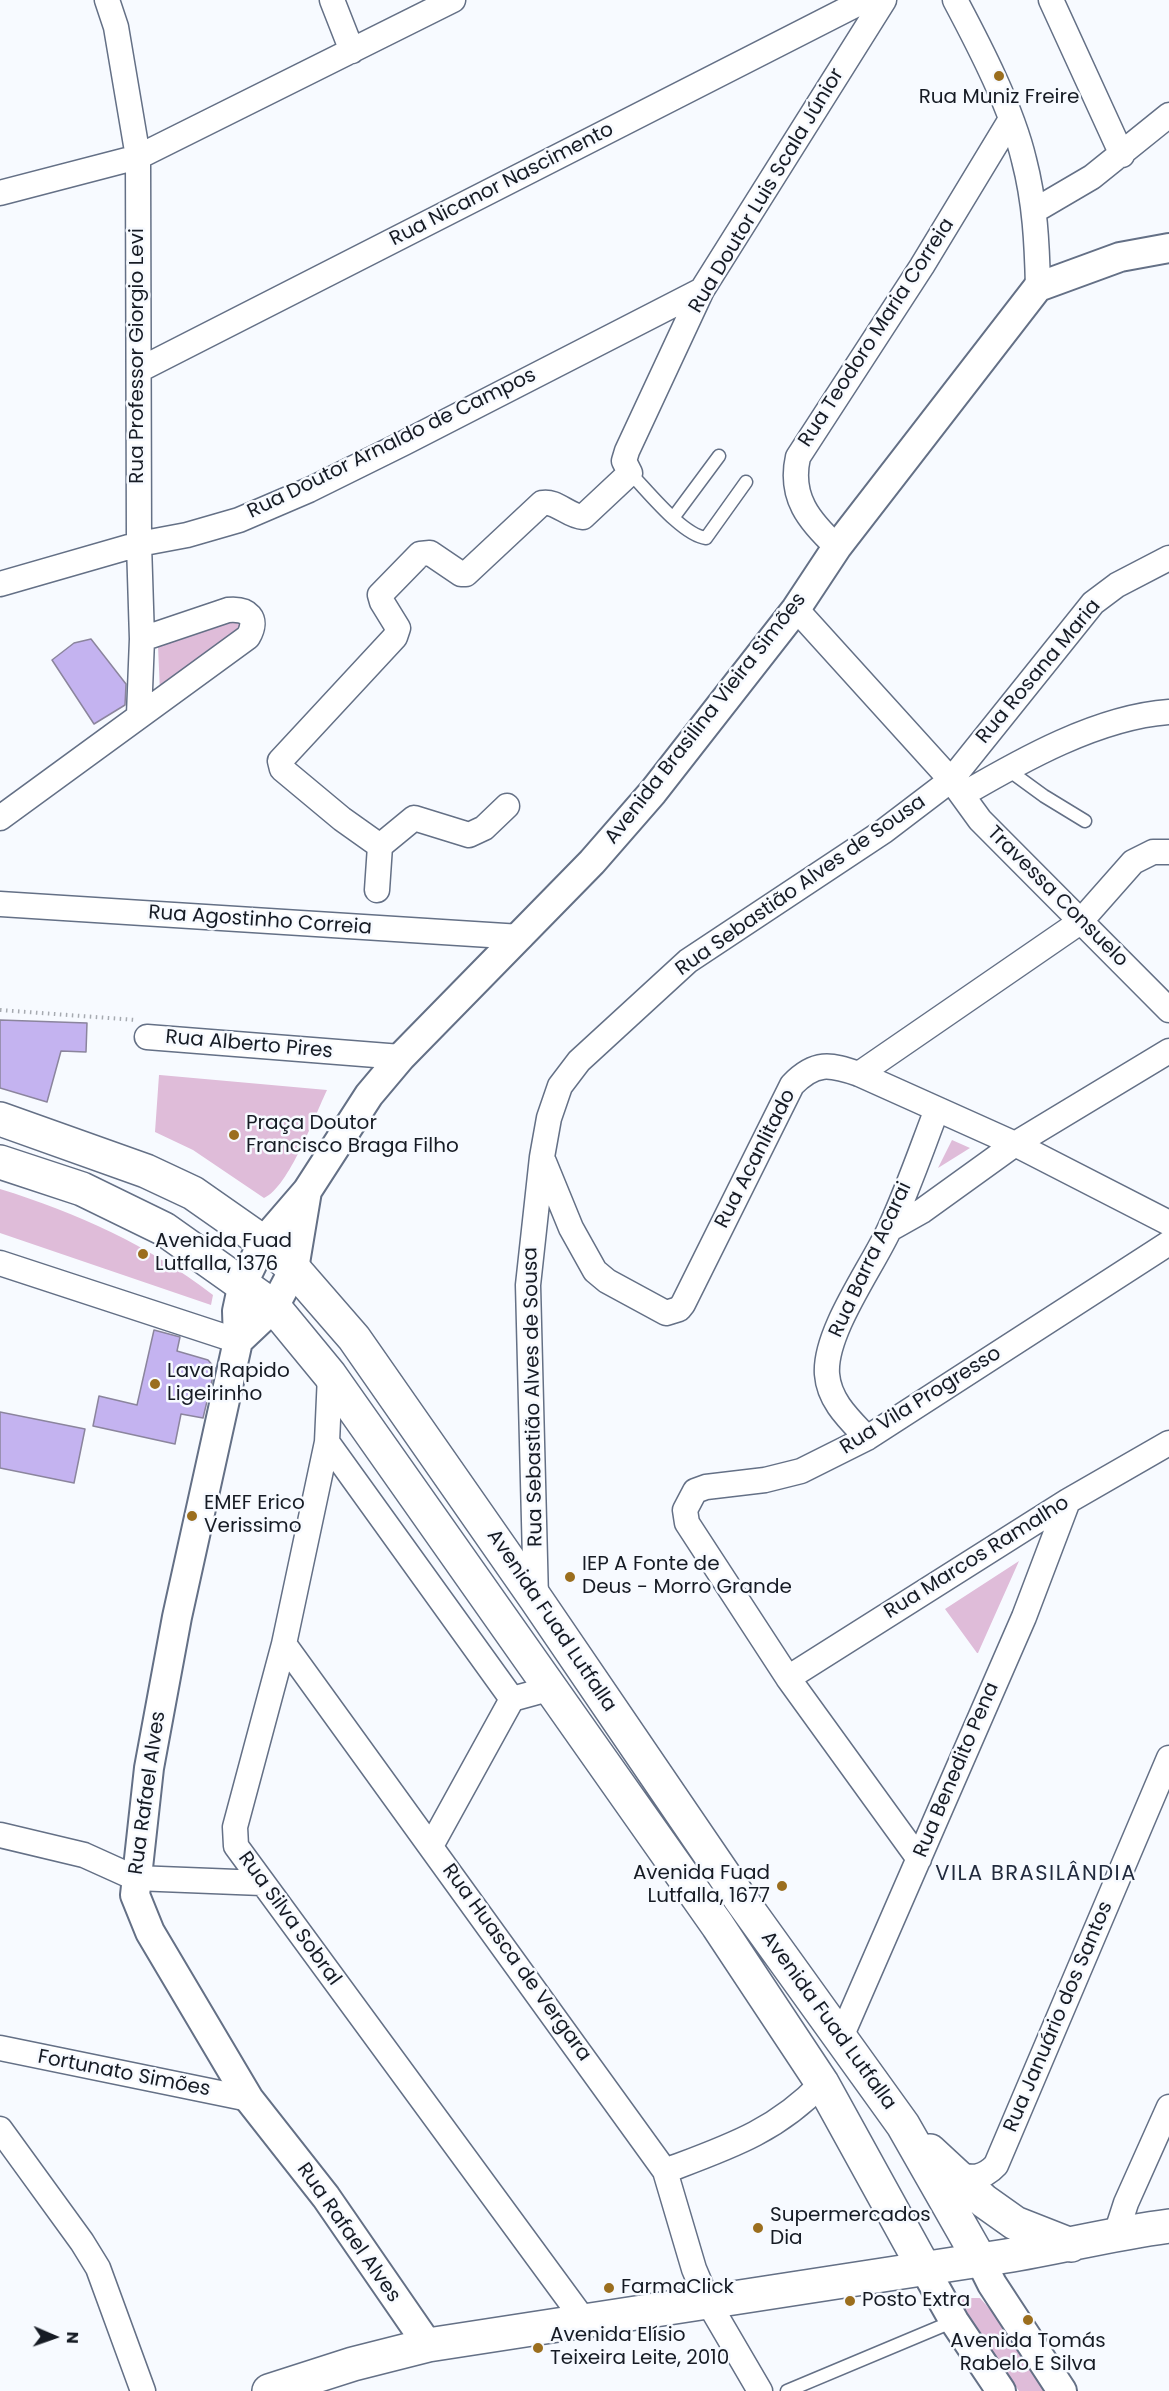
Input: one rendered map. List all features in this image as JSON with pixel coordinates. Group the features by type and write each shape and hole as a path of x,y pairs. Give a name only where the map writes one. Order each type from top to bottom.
{"main road":[{"name":"Avenida Fuad Lutfalla","path":"0,1119 165,1180 192,1193 263,1242 294,1269 354,1338 536,1599 734,1890 903,2125 980,2260"},
{"name":"Avenida Fuad Lutfalla","path":"0,1162 82,1189 125,1208 164,1229 274,1307 330,1375 741,1960 822,2083 924,2268"},
{"path":"741,1960 756,1950 777,1949"},
{"path":"903,2125 984,2201 1015,2223 1071,2245"},
{"path":"269,2391 353,2364 428,2345 586,2323 980,2260 1169,2226"}],"street":[{"name":"Rua Professor Giorgio Levi","path":"107,0 116,27 138,157 138,544 142,639 139,715"},
{"path":"332,0 352,51"},
{"path":"0,193 138,157 453,0"},
{"name":"Rua Nicanor Nascimento","path":"139,370 865,0"},
{"name":"Rua Doutor Luis Scala Júnior","path":"628,462 702,290 884,0"},
{"path":"955,0 1011,119 1024,158 1034,211 1038,287 1120,257 1169,248"},
{"path":"1051,0 1122,155"},
{"path":"1034,211 1092,177 1169,115"},
{"name":"Rua Teodoro Maria Correia","path":"837,547 815,526 801,501 794,484 798,457 922,266 1011,119"},
{"name":"Avenida Brasilina Vieira Simões","path":"238,1341 237,1311 243,1283 263,1242 307,1191 369,1095 401,1057 521,937 653,792 796,609 837,547 1038,287"},
{"name":"Rua Doutor Arnaldo de Campos","path":"0,584 138,544 187,535 239,520 309,490 702,290"},
{"path":"380,846 342,819 282,769 280,761 395,637 398,628 382,602 382,591 425,552 461,574 471,572 542,503 549,502 570,514 583,517 628,462"},
{"name":"Rua Rosana Maria","path":"956,787 1093,603 1117,585 1169,558"},
{"path":"0,818 248,637 253,619 242,609 228,610 142,639"},
{"name":"Travessa Consuelo","path":"796,609 956,787 980,820 1169,1010"},
{"path":"956,787 1007,769 1103,726 1146,714 1169,712"},
{"name":"Rua Sebastião Alves de Sousa","path":"536,1599 528,1285 542,1156 549,1118 560,1086 579,1060 688,961 884,831 956,787"},
{"path":"377,890 380,846 414,819 421,818 469,835 484,828 507,806"},
{"path":"859,1074 1080,922 1133,862 1153,852 1169,852"},
{"name":"Rua Agostinho Correia","path":"0,904 521,937"},
{"name":"Rua Alberto Pires","path":"147,1036 401,1057"},
{"path":"890,1229 922,1211 1014,1144 1169,1051"},
{"name":"Rua Acanlitado","path":"542,1156 571,1228 596,1271 607,1281 661,1311 674,1312 683,1304 792,1085 804,1073 818,1067 835,1066 859,1074 1014,1144 1169,1223"},
{"name":"Rua Barra Acarai","path":"867,1438 832,1397 827,1373 831,1346 853,1296 890,1229 937,1109"},
{"name":"Avenida Brasilina Vieira Simões","path":"238,1341 274,1307 294,1269 307,1191"},
{"name":"Rua Vila Progresso","path":"919,1858 788,1678 687,1522 686,1510 689,1499 695,1491 706,1487 765,1480 801,1471 867,1438 1169,1243"},
{"path":"0,1263 238,1341"},
{"name":"Rua Rafael Alves","path":"238,1341 177,1617 149,1768 135,1878 135,1895 150,1932 249,2099 339,2216 428,2345"},
{"name":"Rua Silva Sobral","path":"330,1375 327,1442 284,1644 234,1837 242,1856 586,2323"},
{"path":"327,1442 512,1699 431,1846"},
{"name":"Rua Marcos Ramalho","path":"788,1678 1068,1501 1169,1443"},
{"name":"Rua Benedito Pena","path":"841,2037 1024,1617 1068,1501"},
{"name":"Rua Huasca de Vergara","path":"284,1644 665,2171 694,2269 708,2302 760,2391"},
{"name":"Avenida Fuad Lutfalla","path":"512,1699 552,1688"},
{"name":"Rua Januário dos Santos","path":"953,2174 978,2177 988,2174 996,2165 1169,1758"},
{"path":"0,1835 84,1855 135,1878 262,1882"},
{"name":"Fortunato Simões","path":"0,2048 249,2099"},
{"path":"665,2171 742,2142 776,2124 804,2102 822,2083"},
{"path":"1116,2234 1126,2203 1169,2107"},
{"path":"0,2128 82,2242 98,2268 143,2391"},
{"path":"980,2260 992,2284 1062,2391"},
{"path":"924,2268 954,2321 1001,2391"}],"lane":[{"path":"673,518 720,456"},
{"path":"628,462 673,518 695,536 706,538 746,482"},
{"path":"1007,769 1044,796 1085,821"},
{"path":"787,2391 954,2321"}],"path":[{"name":"Rua Alberto Pires","path":"0,1010 135,1018 147,1036"}],"shaded area":[{"path":"220,615 246,623 160,692 158,646"},
{"name":"Praça Doutor Francisco Braga Filho","path":"159,1075 327,1090 292,1166 283,1180 264,1198 193,1150 155,1132"},
{"path":"952,1140 970,1148 938,1168"},
{"path":"0,1189 85,1220 138,1246 213,1295 211,1305 0,1233"},
{"path":"1019,1561 978,1653 977,1653 945,1609"},
{"path":"957,2298 980,2298 1005,2326 1045,2391 1019,2391 977,2333"}],"building":[{"path":"91,639 126,684 125,705 94,724 52,660 74,643"},
{"path":"0,1020 87,1023 86,1052 61,1051 47,1102 0,1088"},
{"path":"154,1330 180,1337 177,1351 208,1360 215,1368 203,1418 181,1414 175,1444 93,1426 99,1396 137,1405"},
{"path":"0,1412 85,1429 74,1483 0,1468"}],"place":[{"name":"Rua Muniz Freire","path":"999,76"},
{"name":"Praça Doutor Francisco Braga Filho","path":"234,1135"},
{"name":"Avenida Fuad Lutfalla, 1376","path":"143,1254"},
{"name":"Lava Rapido Ligeirinho","path":"155,1384"},
{"name":"EMEF Erico Verissimo","path":"192,1516"},
{"name":"IEP A Fonte de Deus - Morro Grande","path":"570,1577"},
{"name":"Avenida Fuad Lutfalla, 1677","path":"782,1886"},
{"name":"Supermercados Dia","path":"758,2228"},
{"name":"FarmaClick","path":"609,2288"},
{"name":"Posto Extra","path":"850,2301"},
{"name":"Avenida Tomás Rabelo E Silva","path":"1028,2320"},
{"name":"Avenida Elísio Teixeira Leite, 2010","path":"538,2348"}],"district":[{"name":"VILA BRASILÂNDIA","path":"1036,1875"}]}
